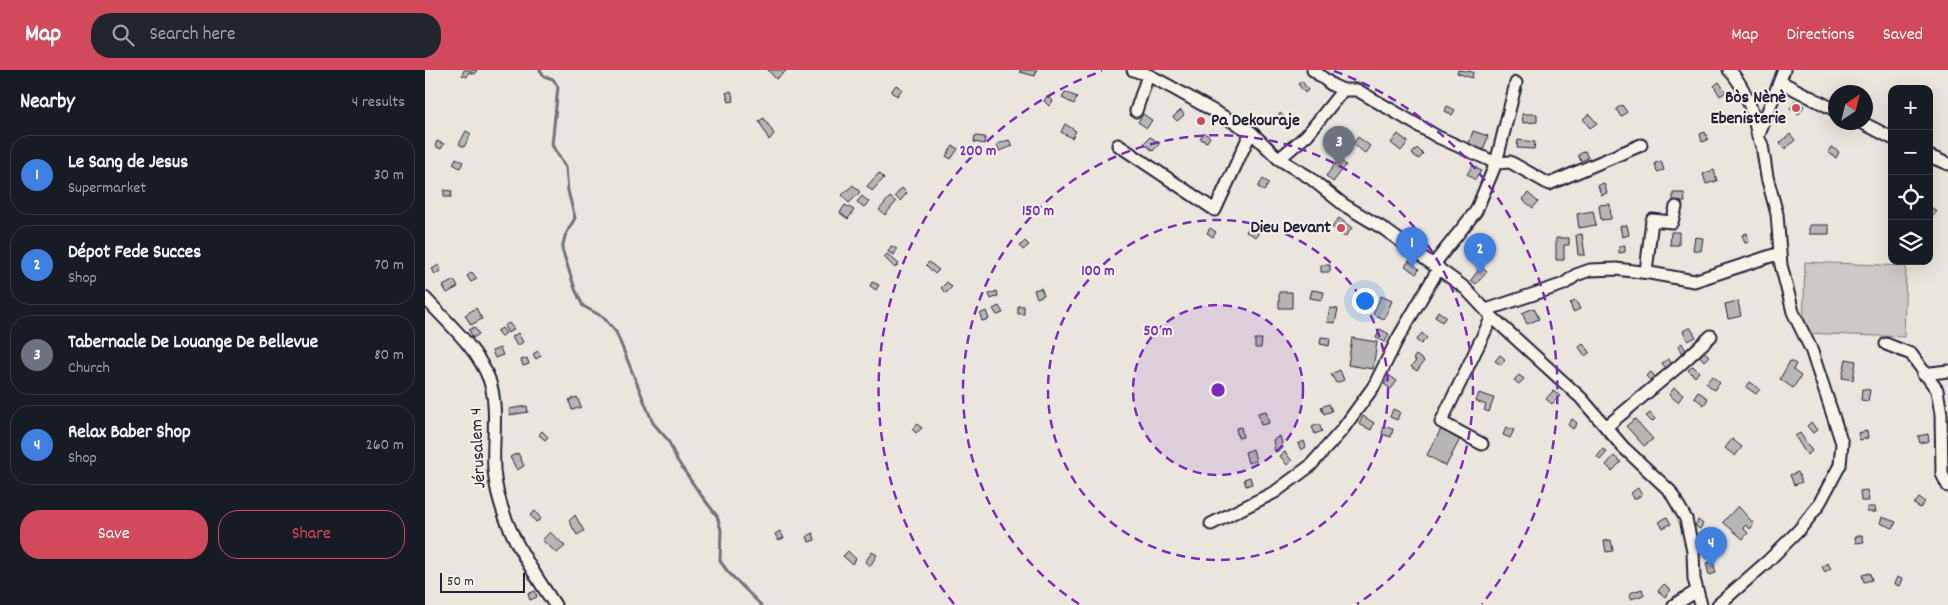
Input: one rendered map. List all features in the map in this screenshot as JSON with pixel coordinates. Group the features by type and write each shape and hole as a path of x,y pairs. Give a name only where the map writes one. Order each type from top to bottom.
{"street":[{"path":"1133,70 1148,75 1251,132 1279,159 1309,177 1344,205 1384,229 1465,288 1489,314 1581,398 1641,466 1670,491 1686,520 1693,551 1697,591 1701,605"},
{"path":"1313,70 1332,85 1343,90 1357,90 1438,137 1496,163 1511,162 1549,184 1641,145"},
{"path":"1718,605 1768,562 1799,530 1818,506 1839,465 1842,443 1811,349 1793,312 1780,253 1777,214 1767,177 1762,145 1758,137 1753,114 1735,76 1729,70"},
{"path":"1758,137 1781,82 1784,70"},
{"path":"1136,111 1148,75"},
{"path":"1781,82 1828,106"},
{"path":"1211,524 1275,492 1310,466 1342,430 1375,386 1397,340 1437,266 1475,211 1496,163 1516,83"},
{"path":"1279,159 1307,135 1343,90"},
{"path":"1873,128 1888,136"},
{"path":"1118,146 1215,210 1251,132"},
{"path":"1933,158 1948,164"},
{"path":"1645,272 1652,220 1671,222 1675,207"},
{"path":"1482,444 1441,422 1489,314 1564,284 1575,275 1590,270 1617,269 1694,281 1780,253"},
{"name":"Jérusalem 4","path":"425,298 474,353 489,378 494,402 494,472 500,505 510,528 555,605"},
{"path":"1606,427 1680,365 1711,336"},
{"path":"1886,344 1911,354 1923,374 1937,390 1941,414 1943,474 1948,486"},
{"path":"1923,374 1948,371"},
{"path":"1674,605 1697,591"}],"shaded area":[{"path":"1805,262 1906,266 1904,337 1803,333"}],"building":[{"path":"464,70 477,70 475,74 469,72 467,77 462,75"},
{"path":"768,70 785,70 786,71 776,79"},
{"path":"1020,70 1037,70 1035,76 1020,72"},
{"path":"1458,70 1473,72 1472,78 1457,73"},
{"path":"1302,81 1308,90 1305,93 1298,84"},
{"path":"1719,82 1726,92 1720,96 1714,86"},
{"path":"896,85 902,89 897,96 891,92"},
{"path":"731,91 734,101 729,102 726,93"},
{"path":"1065,92 1077,97 1074,104 1062,98"},
{"path":"1047,96 1053,101 1049,106 1044,101"},
{"path":"1795,101 1804,106 1799,114 1790,108"},
{"path":"1622,105 1627,112 1621,117 1616,109"},
{"path":"1447,106 1455,110 1452,115 1445,111"},
{"path":"1181,110 1184,115 1177,121 1173,117"},
{"path":"1280,113 1284,117 1280,123 1275,119"},
{"path":"1143,114 1152,120 1147,128 1138,122"},
{"path":"1522,114 1537,114 1537,122 1523,123"},
{"path":"1589,114 1597,123 1590,128 1583,119"},
{"path":"764,118 774,134 769,140 759,121"},
{"path":"1065,124 1076,131 1072,138 1061,132"},
{"path":"466,131 471,134 464,147 459,144"},
{"path":"1473,131 1488,136 1483,151 1468,146"},
{"path":"1705,132 1708,140 1702,142 1700,134"},
{"path":"1204,133 1210,137 1207,142 1200,139"},
{"path":"1398,134 1408,142 1401,151 1391,143"},
{"path":"1790,134 1795,140 1785,149 1780,143"},
{"path":"975,136 985,137 984,144 974,142"},
{"path":"1150,137 1160,143 1153,151 1144,143"},
{"path":"1358,137 1370,146 1365,153 1353,144"},
{"path":"1009,140 1013,146 999,151 997,144"},
{"path":"1518,140 1535,142 1534,149 1517,148"},
{"path":"437,141 444,144 441,149 435,146"},
{"path":"953,146 958,149 951,159 946,156"},
{"path":"1831,147 1839,152 1836,158 1828,152"},
{"path":"1417,148 1423,154 1419,159 1412,154"},
{"path":"1585,151 1588,158 1581,161 1578,155"},
{"path":"456,158 463,162 460,168 453,164"},
{"path":"1339,159 1346,165 1333,182 1326,176"},
{"path":"1661,161 1664,170 1657,172 1655,163"},
{"path":"1473,165 1481,171 1475,180 1467,174"},
{"path":"1714,170 1717,181 1706,184 1703,174"},
{"path":"879,173 884,178 872,191 867,186"},
{"path":"1263,179 1269,183 1264,191 1258,187"},
{"path":"1604,183 1607,193 1601,195 1598,185"},
{"path":"853,185 860,192 849,203 842,195"},
{"path":"902,188 907,193 900,201 895,196"},
{"path":"444,190 452,191 451,197 444,197"},
{"path":"1528,193 1538,202 1533,208 1522,199"},
{"path":"1673,193 1684,193 1685,202 1673,202"},
{"path":"862,196 869,202 864,207 857,202"},
{"path":"890,197 896,202 885,215 879,210"},
{"path":"1610,204 1611,219 1601,220 1599,205"},
{"path":"845,205 854,210 848,219 840,213"},
{"path":"1593,211 1596,225 1579,228 1577,214"},
{"path":"1339,218 1352,228 1345,237 1332,227"},
{"path":"1251,223 1260,230 1256,237 1246,232"},
{"path":"1627,225 1629,235 1622,237 1620,226"},
{"path":"1809,225 1829,225 1829,234 1809,234"},
{"path":"1210,228 1216,232 1213,237 1207,233"},
{"path":"1671,232 1679,232 1679,245 1670,245"},
{"path":"1747,233 1749,242 1745,243 1742,235"},
{"path":"1582,234 1585,255 1578,255 1576,235"},
{"path":"1695,237 1703,238 1701,251 1693,250"},
{"path":"1556,238 1569,238 1569,245 1564,245 1564,260 1556,260"},
{"path":"1025,241 1029,245 1023,250 1020,246"},
{"path":"1625,245 1625,252 1619,253 1619,246"},
{"path":"891,246 897,249 894,255 888,252"},
{"path":"887,254 899,264 895,268 884,257"},
{"path":"1409,261 1419,269 1416,274 1405,266"},
{"path":"929,262 939,270 935,274 926,265"},
{"path":"439,265 441,271 435,274 432,269"},
{"path":"1321,265 1330,265 1330,272 1321,272"},
{"path":"1481,267 1487,272 1476,284 1471,280"},
{"path":"472,272 477,279 471,282 467,276"},
{"path":"454,280 458,287 447,293 443,286"},
{"path":"872,282 879,285 876,290 870,286"},
{"path":"947,282 952,287 946,293 941,288"},
{"path":"1041,288 1044,295 1037,298 1034,290"},
{"path":"1312,290 1324,292 1322,300 1310,298"},
{"path":"997,291 998,296 991,299 989,294"},
{"path":"1279,292 1292,292 1292,308 1279,308"},
{"path":"1381,296 1392,301 1384,319 1373,314"},
{"path":"1576,301 1580,309 1573,312 1570,303"},
{"path":"1738,301 1741,316 1728,319 1725,304"},
{"path":"999,306 1003,313 997,315 993,309"},
{"path":"1018,306 1024,306 1024,314 1018,314"},
{"path":"476,308 482,319 471,325 465,315"},
{"path":"1330,308 1338,309 1335,323 1327,322"},
{"path":"1534,308 1539,319 1527,324 1522,313"},
{"path":"986,311 989,319 982,321 980,314"},
{"path":"1438,311 1446,317 1442,322 1435,317"},
{"path":"509,323 514,329 508,333 504,326"},
{"path":"474,327 479,334 473,338 469,330"},
{"path":"1690,327 1696,337 1688,341 1683,331"},
{"path":"502,328 506,333 501,337 497,331"},
{"path":"1380,329 1389,334 1385,342 1376,338"},
{"path":"518,333 523,342 517,346 512,337"},
{"path":"1422,333 1427,338 1421,344 1416,340"},
{"path":"1321,337 1330,338 1329,346 1320,344"},
{"path":"1352,338 1377,342 1373,369 1348,365"},
{"path":"1255,339 1262,339 1261,348 1255,348"},
{"path":"1682,343 1686,351 1682,354 1678,346"},
{"path":"1583,344 1590,352 1585,356 1579,347"},
{"path":"500,348 503,355 495,358 492,351"},
{"path":"1703,350 1709,356 1704,361 1699,355"},
{"path":"538,351 541,356 536,359 533,354"},
{"path":"1416,355 1424,361 1417,371 1411,367 1416,361 1413,359"},
{"path":"1500,355 1505,359 1501,365 1495,361"},
{"path":"527,358 529,364 523,366 521,360"},
{"path":"1668,359 1673,365 1667,370 1662,363"},
{"path":"1846,359 1856,361 1853,380 1842,378"},
{"path":"1790,361 1796,364 1793,370 1801,376 1793,388 1780,379"},
{"path":"1693,366 1699,372 1695,377 1688,370"},
{"path":"1340,370 1344,380 1336,383 1331,374"},
{"path":"1651,372 1656,378 1652,382 1646,376"},
{"path":"1519,375 1524,379 1519,384 1514,380"},
{"path":"1390,376 1397,381 1391,389 1384,384"},
{"path":"1712,376 1720,383 1714,390 1706,383"},
{"path":"1750,382 1760,389 1756,394 1746,387"},
{"path":"1674,388 1683,395 1678,402 1669,395"},
{"path":"1862,389 1870,390 1868,401 1861,400"},
{"path":"1553,391 1560,396 1552,404 1546,399"},
{"path":"1698,391 1708,399 1704,405 1694,397"},
{"path":"1479,393 1494,398 1489,412 1484,410 1486,405 1476,401"},
{"path":"577,397 581,407 572,410 569,400"},
{"path":"1329,404 1332,411 1324,414 1321,407"},
{"path":"527,406 528,412 510,415 509,409"},
{"path":"1393,409 1400,412 1397,420 1390,417"},
{"path":"1266,411 1269,423 1261,425 1258,413"},
{"path":"1650,413 1655,419 1652,422 1646,416"},
{"path":"1363,416 1374,423 1371,430 1359,424"},
{"path":"1572,419 1577,423 1573,429 1568,425"},
{"path":"1635,419 1653,439 1644,446 1626,426"},
{"path":"1811,422 1817,430 1813,433 1807,426"},
{"path":"917,424 922,428 916,433 912,429"},
{"path":"1319,424 1322,431 1315,434 1312,427"},
{"path":"1384,426 1393,429 1391,437 1382,434"},
{"path":"1241,427 1243,437 1238,438 1236,428"},
{"path":"1506,427 1514,430 1510,438 1503,435"},
{"path":"1441,429 1460,439 1446,466 1427,455"},
{"path":"542,431 548,437 545,440 539,435"},
{"path":"1867,431 1868,438 1860,440 1858,433"},
{"path":"1800,433 1812,451 1807,455 1795,436"},
{"path":"1928,434 1929,441 1920,443 1918,436"},
{"path":"1280,436 1283,448 1275,452 1273,440"},
{"path":"1732,439 1742,447 1735,456 1725,448"},
{"path":"1304,441 1306,447 1301,450 1298,444"},
{"path":"1253,449 1256,461 1248,463 1245,452"},
{"path":"1603,449 1607,452 1600,460 1597,457"},
{"path":"1285,452 1292,461 1287,465 1280,456"},
{"path":"518,453 524,466 517,470 510,457"},
{"path":"1614,456 1621,462 1612,471 1606,465"},
{"path":"1798,472 1802,482 1794,485 1790,475"},
{"path":"1250,477 1252,484 1246,486 1244,479"},
{"path":"1638,488 1642,495 1634,499 1631,493"},
{"path":"1867,490 1869,501 1861,501 1860,491"},
{"path":"1919,498 1925,502 1920,508 1914,504"},
{"path":"1738,506 1754,524 1750,529 1746,525 1743,528 1748,533 1743,539 1723,522"},
{"path":"1867,507 1875,507 1876,512 1867,512"},
{"path":"535,511 541,519 536,522 530,515"},
{"path":"575,515 584,531 577,535 569,521"},
{"path":"1667,517 1671,524 1663,528 1659,522"},
{"path":"1882,517 1896,522 1893,528 1880,523"},
{"path":"1698,520 1703,524 1700,529 1695,526"},
{"path":"780,531 784,538 778,540 775,534"},
{"path":"550,532 565,546 557,553 542,540"},
{"path":"813,533 815,540 809,542 807,536"},
{"path":"1862,535 1864,542 1856,543 1855,537"},
{"path":"1721,539 1722,547 1715,548 1714,540"},
{"path":"1611,540 1613,551 1606,552 1604,541"},
{"path":"848,551 856,559 852,564 843,556"},
{"path":"872,552 877,555 870,566 865,562"},
{"path":"1704,552 1711,552 1712,558 1705,558"},
{"path":"1713,562 1716,573 1709,575 1706,563"},
{"path":"1827,563 1831,568 1825,572 1822,567"},
{"path":"1870,573 1872,580 1864,582 1862,575"},
{"path":"1897,577 1902,579 1899,586 1894,584"},
{"path":"1664,584 1671,590 1665,597 1658,591"},
{"path":"1642,589 1644,595 1631,599 1630,593"},
{"path":"535,591 537,597 530,600 528,594"}],"waterway":[{"path":"540,70 544,76 553,79 558,87 552,145 566,168 568,191 575,218 565,236 562,249 575,289 583,306 603,317 616,332 653,423 668,440 677,460 717,516 721,530 720,561 728,572 761,605"}],"place":[{"name":"Bòs Nènè Ebenisterie","path":"1796,108"},
{"name":"Pa Dekouraje","path":"1201,121"},
{"name":"Tabernacle De Louange De Bellevue","path":"1339,167"},
{"name":"Dieu Devant","path":"1341,228"},
{"name":"Le Sang de Jesus","path":"1412,268"},
{"name":"Dépot Fede Succes","path":"1480,274"},
{"name":"Relax Baber Shop","path":"1711,568"}]}
